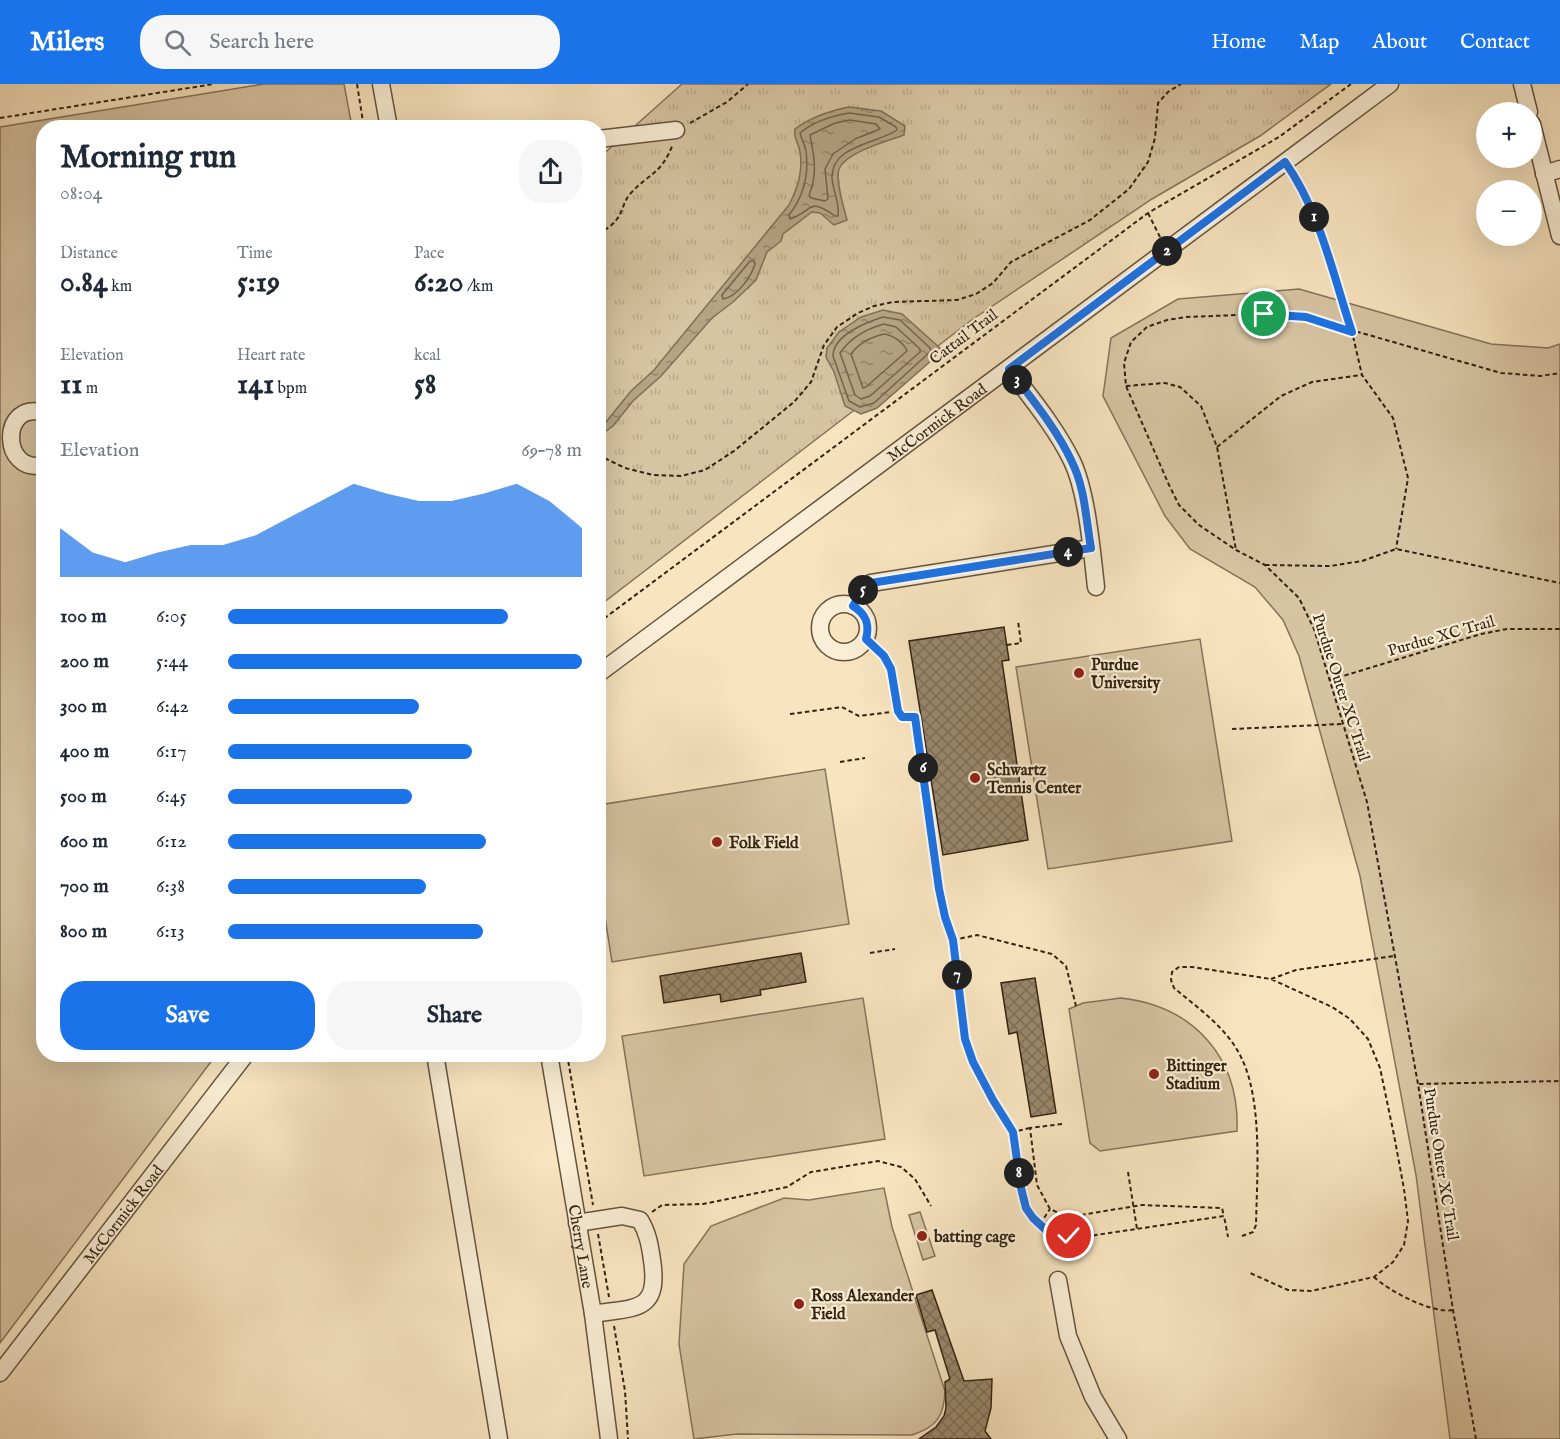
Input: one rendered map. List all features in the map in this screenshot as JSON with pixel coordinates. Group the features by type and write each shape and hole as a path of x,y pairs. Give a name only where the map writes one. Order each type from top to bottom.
{"street":[{"path":"381,84 388,120"},
{"name":"McCormick Road","path":"606,668 1390,84"},
{"path":"1521,84 1526,102"},
{"path":"606,138 676,130"},
{"path":"1542,148 1552,172 1560,236"},
{"path":"1009,369 1073,462 1081,485 1096,587"},
{"path":"36,412 29,411 20,414 9,428 6,437 7,446 17,461 25,465 36,466"},
{"path":"853,606 865,587 871,583 1091,548"},
{"path":"838,605 853,606 865,616 868,631 866,639 855,650 840,652 832,649 822,637 821,621 825,614 838,605"},
{"name":"McCormick Road","path":"0,1373 240,1062"},
{"path":"436,1062 499,1439"},
{"name":"Cherry Lane","path":"550,1062 593,1314 609,1439"},
{"path":"577,1223 622,1216 640,1220 650,1243 655,1278 654,1290 650,1298 641,1304 593,1314"},
{"path":"1058,1280 1068,1335 1094,1397 1118,1439"}],"path":[{"path":"0,118 214,84"},
{"path":"357,84 363,120"},
{"path":"606,230 618,218 624,202 631,193 659,171 668,158 675,141 676,130 727,102 748,84"},
{"path":"606,459 625,468 653,475 681,476 705,470 734,451 794,402 811,382 824,345 837,327 874,306 894,302 957,300 976,294 993,283 1011,262 1090,220 1129,189 1148,162 1155,138 1158,103 1168,92 1181,84"},
{"name":"Cattail Trail","path":"606,617 1148,213 1279,137 1352,84"},
{"path":"1285,162 1299,182 1314,215 1352,332 1362,375 1393,418 1408,477 1396,549"},
{"path":"1148,213 1167,250"},
{"name":"Purdue Outer XC Trail","path":"1476,1439 1453,1310 1418,1084 1367,802 1314,628 1299,598 1265,565 1236,550 1199,525 1179,505 1168,485 1126,386 1124,363 1131,342 1147,327 1167,320 1186,317 1285,314 1306,317 1501,373 1541,376 1560,373"},
{"path":"1217,447 1281,396 1312,382 1362,375"},
{"path":"1126,386 1165,383 1180,387 1201,406 1217,447 1236,550"},
{"path":"1265,565 1330,566 1362,561 1396,549 1560,583"},
{"path":"1007,645 1021,644 1018,621"},
{"name":"Purdue XC Trail","path":"1330,680 1481,634 1508,628 1560,630"},
{"path":"866,639 884,656 891,669 898,711 902,717 921,716"},
{"path":"790,714 842,707 858,716 898,711"},
{"path":"915,717 939,889 953,940 965,1039 973,1062 1013,1132 1026,1208 1046,1230 1058,1235 1069,1236 1089,1236 1224,1216"},
{"path":"1232,729 1342,724"},
{"path":"840,762 865,758"},
{"path":"953,940 977,935 1052,954 1066,966 1076,1006"},
{"path":"870,954 895,949"},
{"path":"1271,979 1296,970 1395,956"},
{"path":"1242,1236 1253,1232 1257,1225 1257,1158 1252,1085 1240,1055 1215,1022 1174,988 1171,980 1172,972 1179,967 1271,979 1332,1007 1350,1019 1368,1039 1380,1068 1404,1189 1408,1221 1404,1245 1393,1262 1374,1277 1311,1291 1288,1290 1250,1273"},
{"path":"568,1062 625,1391 628,1439"},
{"path":"1418,1084 1560,1081"},
{"path":"1013,1132 1062,1124"},
{"path":"1030,1128 1037,1185 1050,1209 1068,1217 1142,1205 1222,1208 1228,1237"},
{"path":"640,1220 662,1205 703,1204 787,1187 811,1172 878,1161 901,1167 915,1179 931,1206"},
{"path":"1128,1172 1137,1229"},
{"path":"1040,1224 1050,1209"},
{"path":"1374,1277 1383,1286 1430,1307 1453,1310"}],"green space":[{"path":"264,84 344,84 351,120 43,120"},
{"path":"682,84 1331,84 1260,136 1152,199 973,319 606,601 606,152"},
{"path":"36,121 36,1062 211,1062 0,1343 0,127"},
{"path":"1299,289 1491,344 1548,348 1560,344 1560,1439 1450,1439 1416,1175 1360,876 1299,656 1283,620 1255,587 1190,549 1165,516 1103,396 1111,338 1178,299"},
{"path":"1200,639 1232,841 1048,869 1016,667"},
{"name":"Folk Field","path":"825,769 849,924 612,962 606,924 606,804"},
{"path":"863,998 885,1139 644,1176 622,1036"},
{"name":"Bittinger Stadium","path":"1121,998 1147,1003 1170,1012 1190,1024 1207,1040 1221,1059 1230,1080 1236,1104 1237,1131 1100,1151 1090,1143 1069,1009 1083,1003"},
{"name":"Ross Alexander Field","path":"884,1188 892,1227 945,1391 943,1407 938,1419 928,1428 912,1435 737,1434 694,1439 679,1344 684,1264 711,1226 784,1198 809,1200"},
{"name":"batting cage","path":"920,1212 935,1256 923,1260 909,1215"}],"water":[{"path":"849,107 881,111 905,126 904,135 858,152 843,163 838,174 847,220 834,225 820,213 812,212 783,234 781,241 767,252 756,280 712,318 661,376 633,401 613,426 606,431 606,422 631,391 654,370 789,205 797,186 801,166 795,129 807,121 834,110"},
{"path":"883,310 902,314 941,349 932,360 877,408 861,414 845,406 834,372 826,357 827,348 839,332 861,317"}],"building":[{"name":"Schwartz Tennis Center","path":"1004,627 1009,660 1002,661 1028,840 943,855 909,641"},
{"path":"801,953 806,982 760,990 761,995 721,1002 720,994 664,1003 660,976"},
{"path":"1035,978 1056,1113 1031,1117 1017,1032 1009,1034 1001,983"},
{"path":"932,1290 964,1381 992,1379 991,1408 985,1431 991,1439 919,1439 936,1427 944,1416 945,1382 950,1379 935,1330 927,1332 916,1295"}],"place":[{"name":"Purdue University","path":"1079,673"},
{"name":"Schwartz Tennis Center","path":"975,778"},
{"name":"Folk Field","path":"717,842"},
{"name":"Bittinger Stadium","path":"1154,1074"},
{"name":"batting cage","path":"922,1236"},
{"name":"Ross Alexander Field","path":"799,1304"}],"route":[{"path":"1069,1236 1058,1235 1046,1230 1026,1208 1013,1132 973,1062 965,1039 953,940 939,889 915,717 902,717 898,711 891,669 884,656 866,639 868,624 865,616 853,606 865,587 871,583 1091,548 1081,485 1073,462 1009,369 1285,162 1299,182 1314,215 1352,332 1306,317 1264,314"}]}
